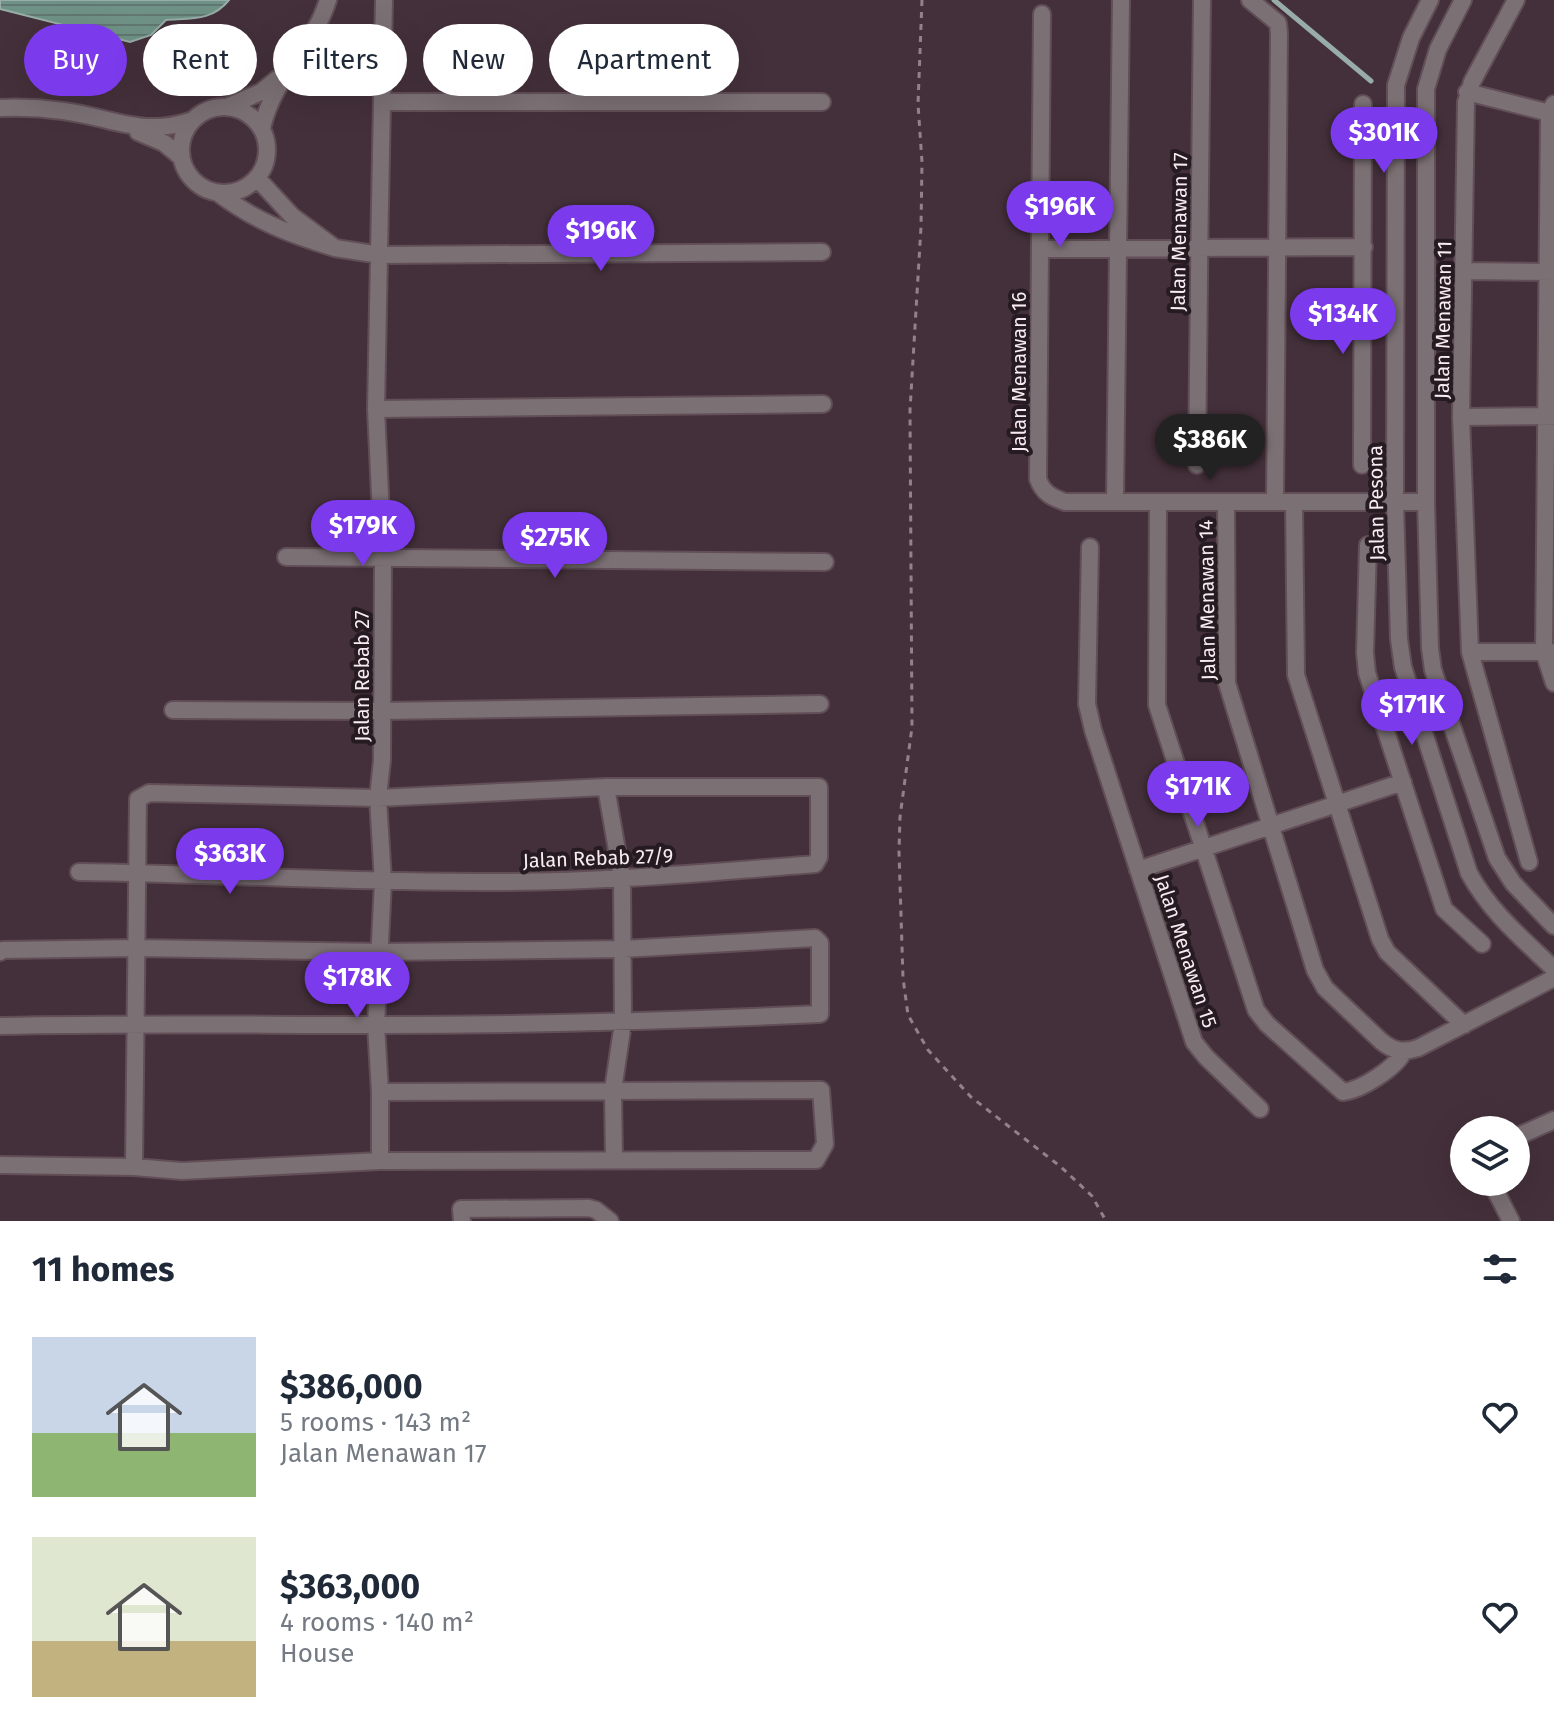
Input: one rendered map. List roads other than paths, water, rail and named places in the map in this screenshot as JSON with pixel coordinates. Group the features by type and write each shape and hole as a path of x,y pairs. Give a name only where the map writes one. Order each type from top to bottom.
{"street":[{"path":"317,24 328,0"},
{"name":"Jalan Rebab 27","path":"380,1161 376,1025 383,881 378,798 383,711 383,558 376,409 384,0"},
{"path":"1121,0 1115,502 1426,502"},
{"name":"Jalan Menawan 17","path":"1197,465 1202,0"},
{"path":"1250,0 1278,23 1279,33 1275,502"},
{"name":"Jalan Pesona","path":"1430,0 1411,38 1396,85 1395,502 1401,655 1462,856 1480,893 1497,914 1554,969"},
{"path":"1463,0 1438,49 1426,89 1429,635 1433,670 1497,858 1513,883 1554,926"},
{"name":"Jalan Menawan 11","path":"1516,0 1467,92 1461,417 1470,652 1529,862"},
{"name":"Jalan Menawan 16","path":"1042,14 1038,479 1042,489 1065,502 1115,502"},
{"path":"181,157 184,133 193,120 209,109 229,106 261,92 273,81"},
{"path":"1467,92 1552,110 1549,652 1554,683"},
{"path":"262,128 273,94"},
{"path":"382,102 822,102"},
{"path":"1362,465 1363,104"},
{"path":"218,193 244,189 257,178 268,154 262,128 245,111 229,106"},
{"path":"0,108 65,111 155,129 193,120"},
{"path":"114,123 164,143 181,157 194,181 283,233 335,248 380,255 822,252"},
{"path":"257,178 292,216 335,248"},
{"path":"1040,249 1364,247"},
{"path":"1464,271 1551,272"},
{"path":"376,409 823,404"},
{"path":"1461,417 1550,416"},
{"path":"1158,502 1156,697 1260,1017 1343,1092 1392,1068 1404,1051 1418,1048 1554,978"},
{"name":"Jalan Menawan 14","path":"1226,502 1227,683 1270,828 1319,979 1381,1041 1404,1051"},
{"path":"1294,502 1296,675 1383,947 1464,1025"},
{"path":"1368,545 1365,663 1444,909 1482,944"},
{"name":"Jalan Menawan 15","path":"1090,547 1089,715 1194,1042 1260,1109"},
{"path":"286,557 825,562"},
{"path":"1470,652 1549,652"},
{"path":"173,710 383,711 820,704"},
{"path":"1138,870 1403,782"},
{"path":"134,1167 138,799 149,793 378,798 606,787 622,879 623,1023 613,1090 614,1160"},
{"name":"Jalan Rebab 27/9","path":"79,872 482,882 622,879 815,864 819,857 819,787 606,787"},
{"path":"0,952 138,948 381,952 623,949 815,938 820,943 820,1014 623,1023 0,1026"},
{"path":"0,1165 134,1167 182,1171 380,1161 816,1160 825,1144 821,1090 380,1092"},
{"path":"1530,1131 1554,1120"},
{"path":"1498,1196 1511,1221"},
{"path":"462,1215 589,1208 610,1221"}],"waterway":[{"path":"1274,0 1371,81"}]}
